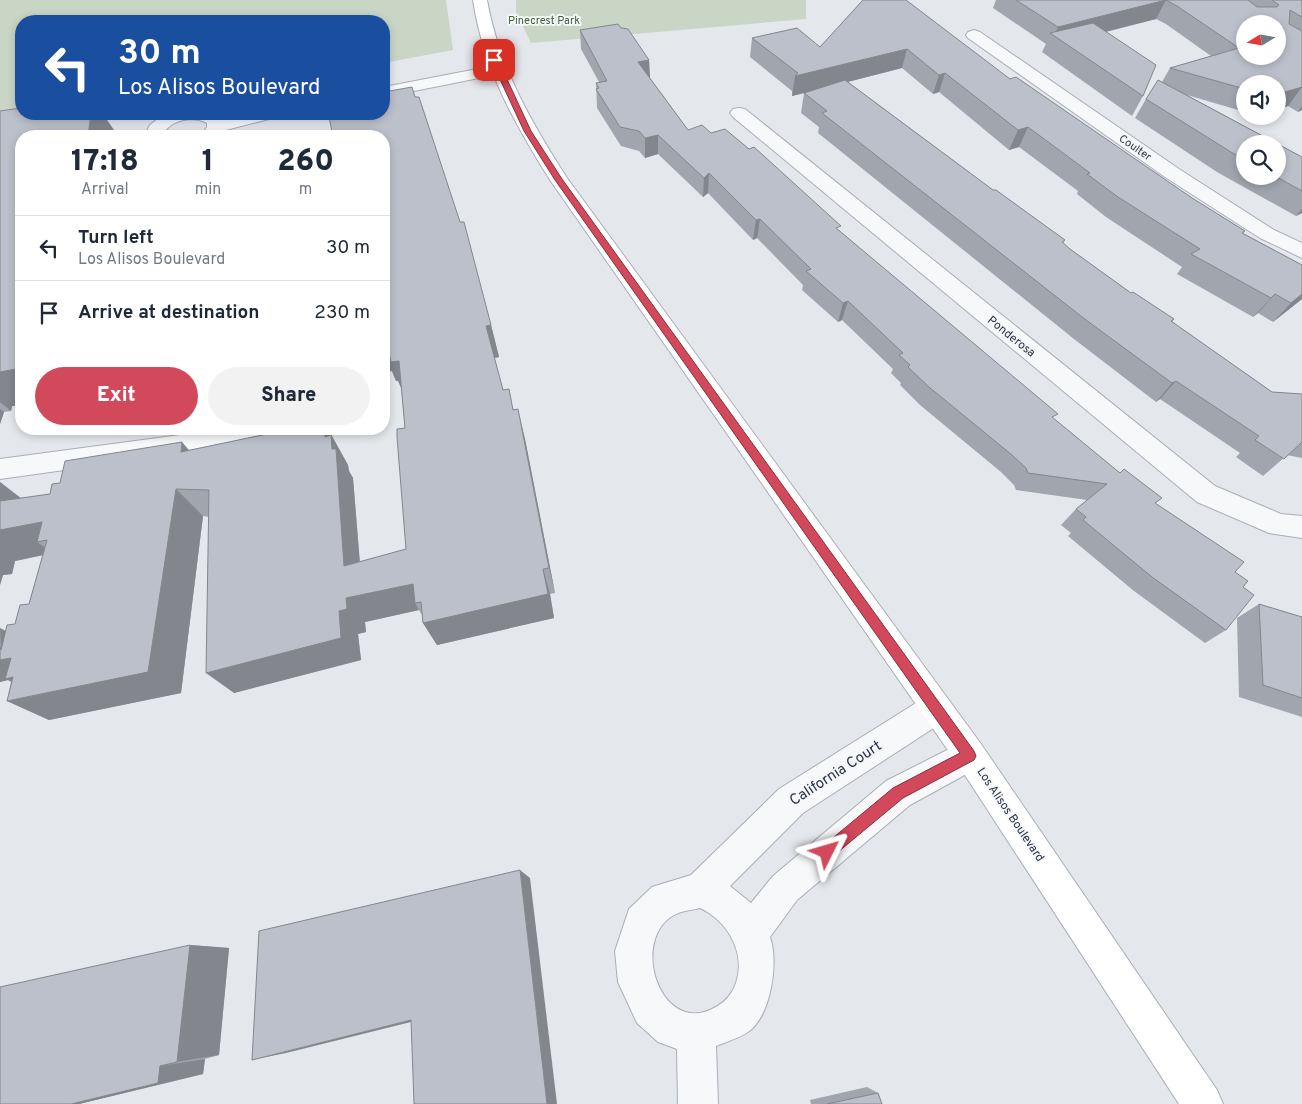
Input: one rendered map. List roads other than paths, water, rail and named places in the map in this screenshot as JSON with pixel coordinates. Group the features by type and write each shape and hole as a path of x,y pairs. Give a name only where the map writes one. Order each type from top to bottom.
{"main road":[{"name":"Los Alisos Boulevard","path":"480,0 485,31 497,65 528,131 559,180 970,756 1203,1104"}],"street":[{"name":"Coulter","path":"974,35 1172,173 1267,234 1302,252"},
{"path":"390,78 497,65"},
{"path":"390,91 497,65"},
{"name":"Ponderosa","path":"739,113 1114,421 1206,494 1279,525 1302,527"},
{"path":"156,130 170,120"},
{"path":"209,123 228,120"},
{"path":"0,469 250,435"},
{"name":"California Court","path":"701,890 791,801 935,709"},
{"path":"751,932 785,888 898,793 970,756"},
{"path":"701,890 732,906 751,932 756,972 750,996 736,1016 718,1030 696,1034 674,1029 654,1016 640,995 633,971 633,963 634,946 641,924 654,905 673,894 701,890"},
{"path":"696,1034 698,1104"}],"park label":[{"name":"Pinecrest Park","path":"544,21"}]}
